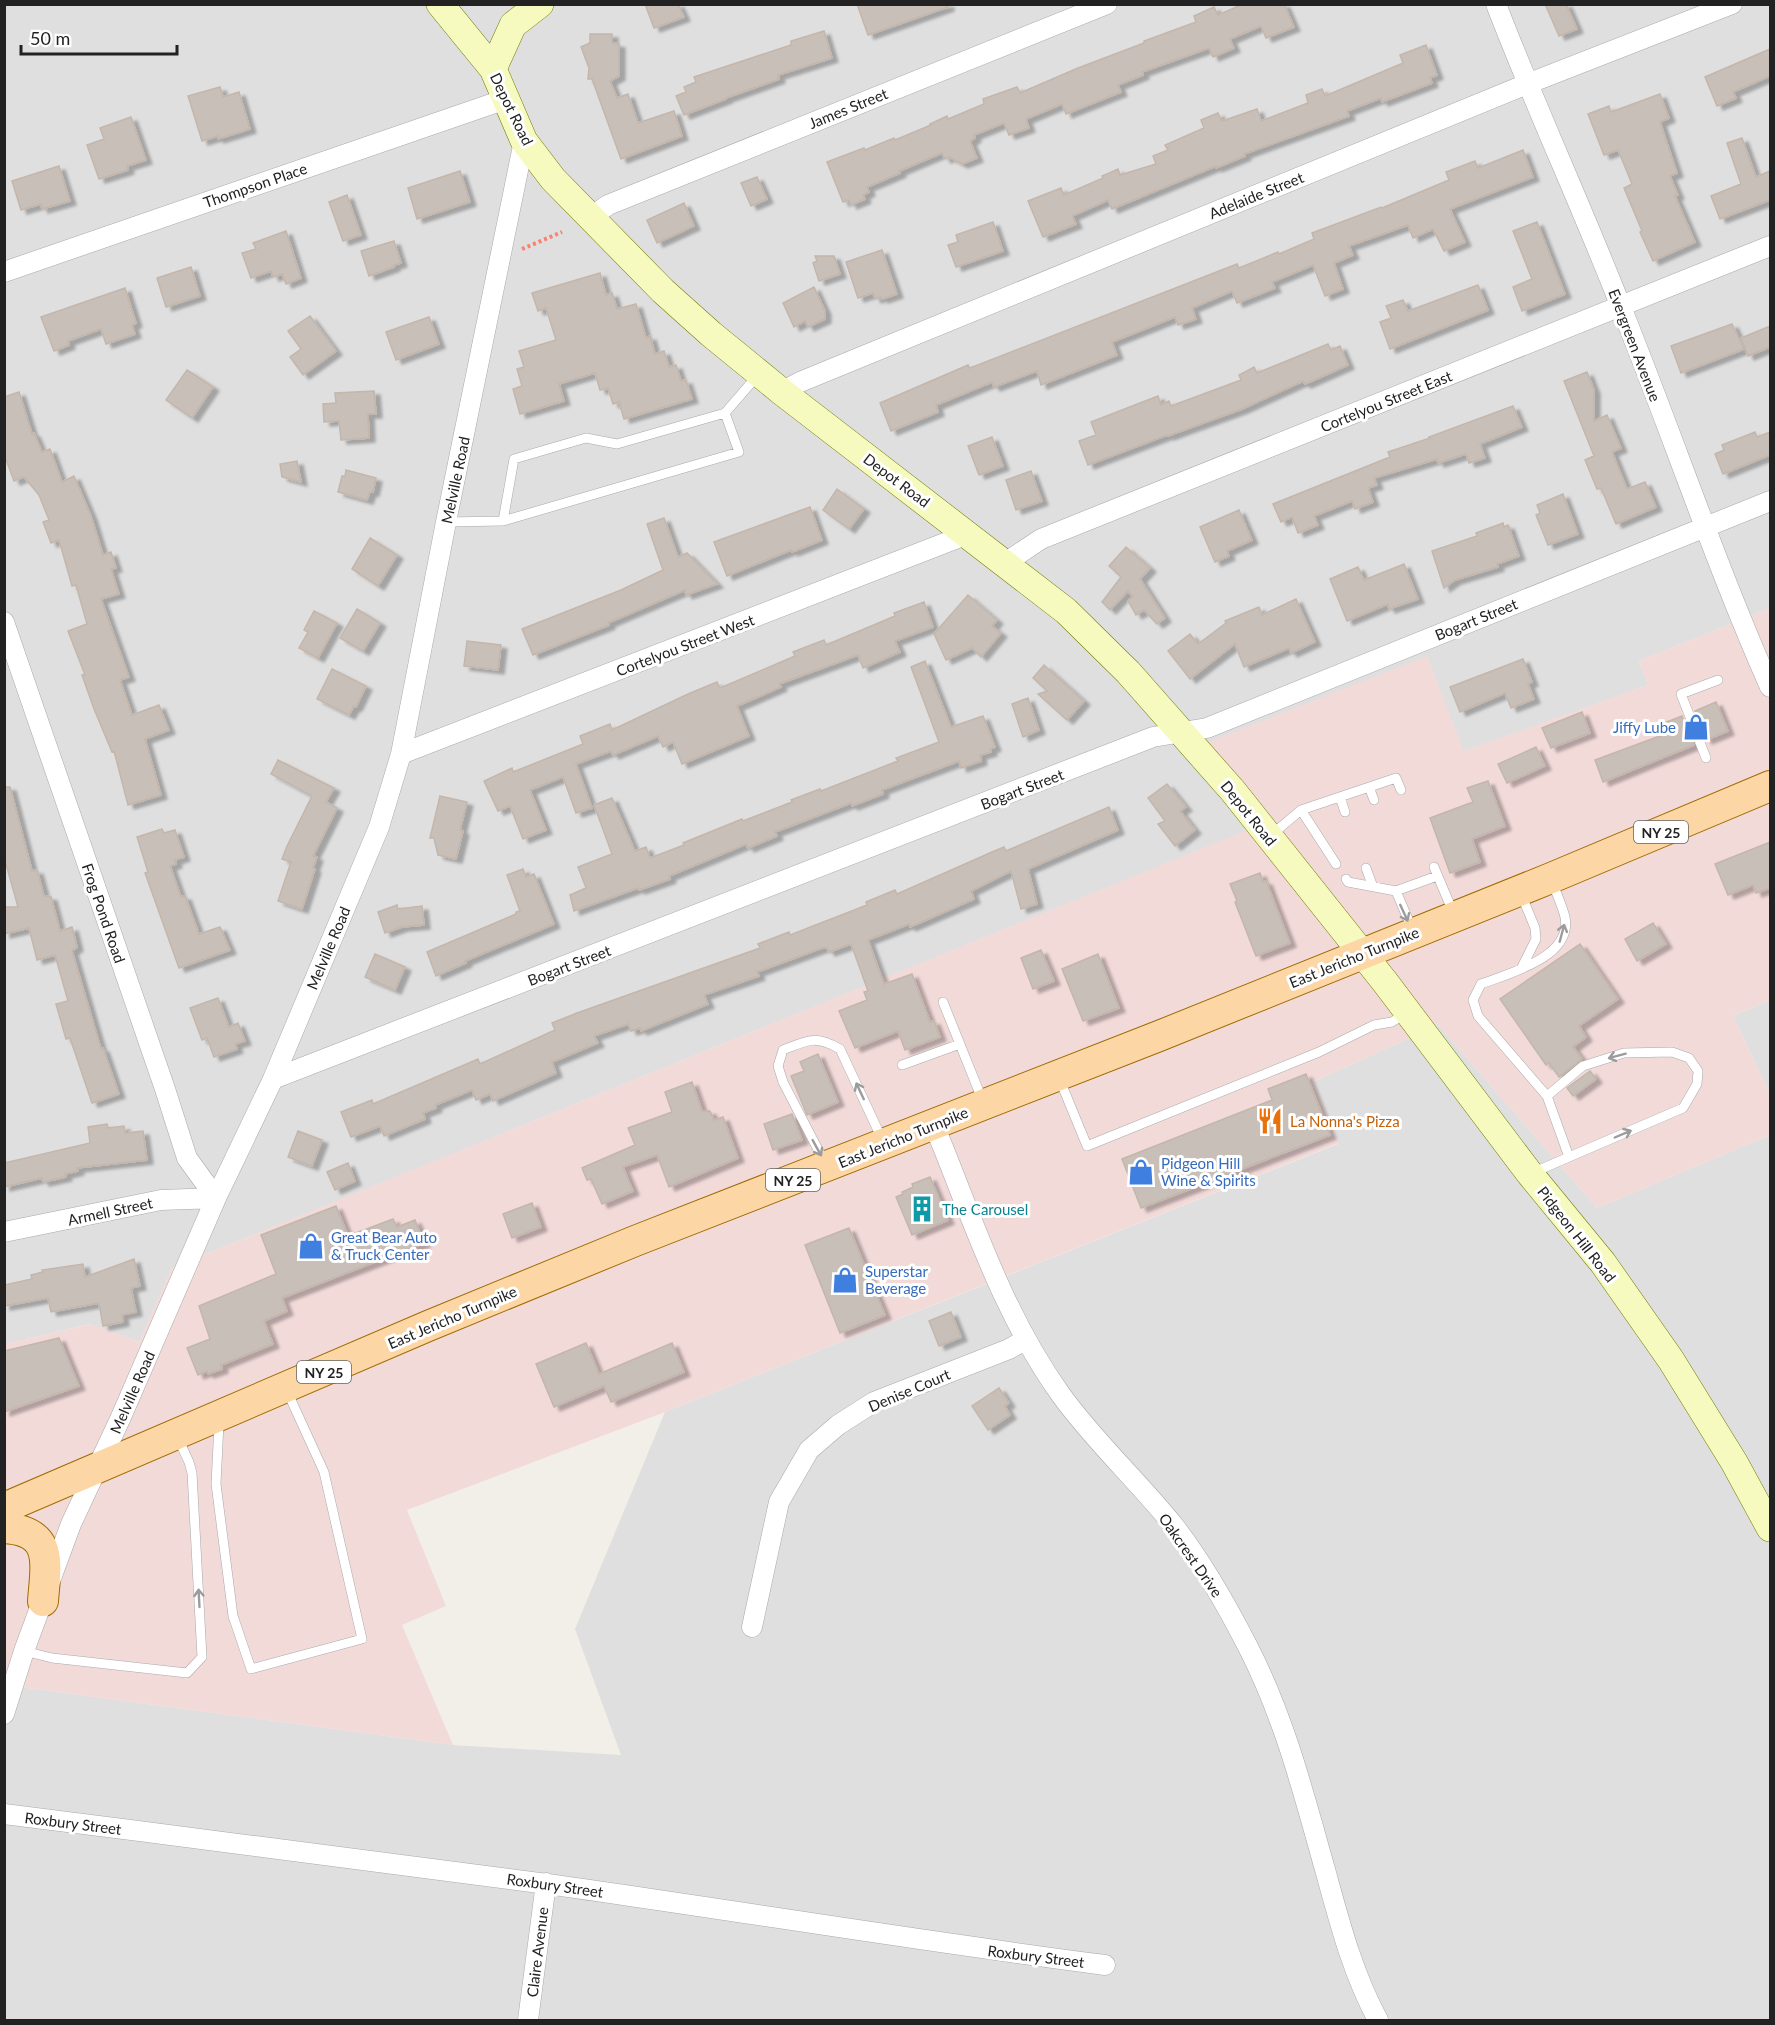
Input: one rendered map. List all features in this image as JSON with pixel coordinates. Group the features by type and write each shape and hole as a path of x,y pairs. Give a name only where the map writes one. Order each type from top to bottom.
{"main road":[{"name":"East Jericho Turnpike","path":"4,1508 286,1389 428,1326 635,1241 1058,1076 1520,891 1770,786"},
{"path":"4,1528 28,1532 39,1541 46,1567 43,1601"}],"street":[{"name":"Depot Road","path":"440,4 493,69 524,141 553,179 663,291 759,374 1066,611 1128,672 1233,791 1362,954"},
{"path":"493,69 513,25 540,4"},
{"name":"James Street","path":"591,217 608,205 1107,4"},
{"name":"Evergreen Avenue","path":"1496,4 1527,84 1621,306 1704,527 1770,687"},
{"name":"Adelaide Street","path":"782,392 800,382 1527,84 1732,4"},
{"name":"Thompson Place","path":"4,272 506,99"},
{"name":"Melville Road","path":"4,1714 24,1651 71,1524 145,1363 216,1198 273,1079 379,827 401,754 524,141"},
{"name":"Cortelyou Street East","path":"1005,563 1041,538 1770,246"},
{"name":"Bogart Street","path":"273,1079 1153,737 1207,728 1770,501"},
{"name":"Cortelyou Street West","path":"401,754 968,534"},
{"name":"Frog Pond Road","path":"4,622 187,1158 216,1198"},
{"name":"Pidgeon Hill Road","path":"1362,954 1530,1174 1603,1263 1671,1360 1734,1462 1770,1528"},
{"name":"Oakcrest Drive","path":"934,1125 999,1288 1025,1340 1062,1396 1175,1527 1208,1576 1248,1646 1273,1698 1296,1764 1346,1946 1366,1998 1378,2020"},
{"name":"Armell Street","path":"4,1233 162,1200 216,1198"},
{"name":"Denise Court","path":"752,1627 779,1502 809,1450 838,1425 874,1402 1009,1349 1025,1340"},
{"name":"Roxbury Street","path":"4,1814 546,1884 958,1946 1104,1965"},
{"name":"Claire Avenue","path":"528,2020 546,1884"}],"lane":[{"path":"503,521 514,459 586,438 617,444 725,412 759,374"},
{"path":"446,522 503,521 739,452 725,412"},
{"path":"1706,758 1681,694 1718,680"},
{"path":"1269,837 1300,810 1396,778 1401,790"},
{"path":"1369,787 1374,800"},
{"path":"1340,797 1346,812"},
{"path":"1300,810 1336,864"},
{"path":"1366,868 1373,887"},
{"path":"1346,879 1348,882 1396,891 1435,871 1455,917"},
{"path":"1551,878 1565,918 1562,940 1552,952 1521,969 1481,984 1473,1000 1478,1016 1547,1096 1569,1157"},
{"path":"1396,891 1414,933"},
{"path":"1520,891 1535,928 1536,939 1521,969"},
{"path":"943,1002 984,1104"},
{"path":"1058,1076 1087,1146 1319,1052 1374,1025 1392,1022 1407,1012"},
{"path":"827,1167 783,1082 778,1066 783,1050 810,1039 818,1039 840,1049 885,1144"},
{"path":"903,1065 960,1044"},
{"path":"1530,1174 1683,1108 1697,1084 1698,1071 1689,1058 1672,1052 1624,1053 1583,1066 1547,1096"},
{"path":"219,1417 216,1484 232,1616 251,1669 362,1639 324,1472 286,1389"},
{"path":"24,1651 52,1658 187,1673 202,1657 192,1473 177,1435"}],"path":[{"path":"522,249 562,232"}],"shaded area":[{"path":"4,5 1770,5 1770,608 1639,661 1648,685 1273,820 172,1268 139,1342 90,1324 5,1344"},
{"path":"1770,608 1770,1000 1733,1016 1770,1094 1770,1135 1597,1208 1438,1025 1313,1082 1339,1143 665,1412 407,1510 446,1606 402,1625 453,1745 5,1685 5,1344 91,1324 139,1342 172,1268 1272,820 1206,743 1427,656 1464,751 1648,685 1639,661"},
{"path":"1770,1000 1770,1094 1733,1016"},
{"path":"1438,1025 1597,1208 1770,1135 1770,2020 5,2020 5,1685 453,1745 621,1755 575,1629 665,1412 1338,1144 1313,1082"}],"building":[{"path":"645,4 678,4 684,17 654,28"},
{"path":"857,4 948,4 948,7 868,35"},
{"path":"1284,4 1294,27 1266,38 1261,26 1230,39 1234,48 1213,57 1209,48 1142,72 1143,75 1118,85 1121,92 1066,114 1062,104 1026,119 1029,128 1009,135 1004,123 974,135 975,138 970,141 977,158 962,164 949,157 945,159 942,153 867,187 869,192 863,195 865,199 851,205 849,200 843,202 827,162 894,138 895,140 947,116 948,119 984,104 983,99 1017,87 1020,93 1144,43 1144,41 1196,22 1194,16 1214,7 1218,15 1241,5"},
{"path":"1545,4 1566,4 1577,29 1559,36"},
{"path":"824,31 832,58 778,75 779,79 684,115 676,96 686,92 684,87 696,82 694,77 791,45 791,41"},
{"path":"590,34 612,34 612,43 619,44 619,76 610,81 617,98 628,94 638,123 674,111 682,136 621,159 592,79 588,79 589,68 581,47 590,43"},
{"path":"1426,45 1437,75 1430,78 1432,83 1382,102 1381,98 1347,111 1349,116 1244,154 1245,156 1112,209 1108,200 1072,216 1076,224 1043,237 1028,201 1061,188 1064,195 1118,169 1120,175 1156,164 1153,156 1168,150 1165,145 1204,128 1201,120 1218,113 1222,121 1257,109 1261,121 1308,103 1306,95 1322,89 1325,96 1403,63 1400,55"},
{"path":"1770,49 1770,76 1733,92 1736,98 1717,106 1705,77"},
{"path":"220,87 223,97 239,92 250,129 218,139 218,136 202,141 188,96"},
{"path":"1660,94 1669,118 1660,122 1677,173 1670,176 1678,195 1675,196 1695,242 1653,261 1624,188 1632,184 1618,150 1604,155 1588,114 1609,106 1611,112"},
{"path":"131,117 146,160 127,166 128,170 99,179 87,145 104,139 100,128"},
{"path":"1742,138 1756,177 1770,171 1770,200 1720,219 1711,196 1741,184 1727,143"},
{"path":"1523,150 1533,177 1450,209 1465,242 1444,251 1433,229 1413,238 1408,225 1349,246 1353,255 1334,263 1343,289 1325,296 1313,265 1272,282 1275,288 1237,303 1232,291 1192,308 1196,319 1178,325 1175,317 1112,342 1117,355 1041,385 1037,371 994,387 992,382 936,405 938,412 891,431 880,403 968,365 970,368 1237,264 1239,268 1278,252 1279,254 1314,239 1312,233 1382,208 1449,180 1446,172 1475,161 1478,168"},
{"path":"59,166 70,201 42,209 41,204 21,210 12,181"},
{"path":"460,171 470,202 417,219 408,188"},
{"path":"757,177 767,199 751,206 741,183"},
{"path":"347,195 361,235 343,241 329,202"},
{"path":"684,203 694,226 657,243 647,220"},
{"path":"993,222 1003,251 956,267 948,245 958,242 956,235"},
{"path":"1537,222 1565,294 1522,311 1513,287 1532,279 1513,231"},
{"path":"286,231 301,278 286,284 282,274 273,277 271,271 251,278 242,253 256,249 253,243"},
{"path":"394,241 401,263 369,276 361,251"},
{"path":"882,250 897,294 875,299 873,293 858,298 846,262"},
{"path":"815,256 834,256 840,274 819,281 813,263 817,261"},
{"path":"191,267 200,296 166,307 157,278"},
{"path":"600,273 606,295 612,293 617,309 636,304 646,338 650,336 655,354 664,351 669,367 676,365 681,381 686,380 692,399 624,419 619,402 613,404 608,388 600,390 595,373 559,384 564,401 520,414 513,389 522,386 517,369 524,367 519,351 556,340 546,308 538,311 532,293"},
{"path":"1478,285 1488,310 1390,349 1380,322 1391,318 1386,306 1403,300 1408,311"},
{"path":"814,287 825,311 825,319 808,327 805,321 794,327 783,303"},
{"path":"125,288 136,323 132,325 135,334 106,344 101,329 68,341 69,345 54,351 41,317"},
{"path":"310,316 336,351 303,375 290,357 301,349 288,331"},
{"path":"429,317 439,344 396,360 386,332"},
{"path":"1732,324 1744,349 1681,373 1671,346"},
{"path":"1770,326 1770,347 1748,356 1741,338"},
{"path":"1328,344 1331,350 1340,346 1348,365 1305,384 1303,381 1242,409 1088,465 1079,441 1096,435 1091,422 1158,396 1161,405 1169,401 1171,406 1241,380 1239,375 1254,367 1257,373"},
{"path":"187,370 213,387 192,418 166,400"},
{"path":"1587,372 1594,390 1594,421 1607,415 1621,448 1612,452 1627,489 1645,482 1656,507 1616,524 1601,488 1597,489 1585,460 1594,456 1564,381"},
{"path":"374,391 376,414 368,414 369,438 341,440 339,421 324,422 323,404 336,403 335,393"},
{"path":"19,392 32,434 34,433 42,452 50,449 62,482 74,476 91,516 103,555 111,552 116,568 111,569 119,594 101,599 129,677 120,680 132,715 159,705 169,730 145,739 161,795 128,805 114,751 112,752 94,709 82,675 85,675 68,631 87,624 76,585 72,586 59,540 51,543 43,522 49,520 39,495 24,477 14,481 4,454 4,397"},
{"path":"1513,406 1522,427 1480,444 1485,458 1469,463 1466,454 1438,463 1437,459 1374,478 1377,485 1368,488 1373,502 1355,509 1352,501 1314,516 1318,525 1298,533 1292,517 1281,522 1273,504 1390,457 1388,452"},
{"path":"1755,432 1757,437 1770,432 1770,455 1723,474 1715,454 1724,450 1722,445"},
{"path":"992,437 1003,466 979,475 968,446"},
{"path":"297,461 301,482 282,477 280,464"},
{"path":"346,470 376,478 373,492 370,492 367,500 338,492"},
{"path":"1031,471 1042,501 1016,510 1006,480"},
{"path":"837,489 864,509 849,529 823,510"},
{"path":"1563,494 1578,534 1548,545 1536,515 1540,513 1537,505"},
{"path":"810,507 822,540 727,576 714,542"},
{"path":"1239,510 1252,540 1227,551 1229,556 1215,562 1200,527"},
{"path":"664,518 678,557 687,553 717,584 686,595 685,590 608,623 609,625 533,655 522,629 621,590 663,570 647,524"},
{"path":"1503,523 1504,527 1508,525 1519,556 1497,564 1498,567 1455,580 1444,588 1432,551 1477,536 1476,533"},
{"path":"370,538 397,555 378,586 352,569"},
{"path":"1126,547 1150,568 1140,579 1165,618 1157,624 1144,610 1136,615 1128,601 1133,597 1128,591 1110,610 1102,602 1121,577 1109,566"},
{"path":"1404,564 1418,599 1389,609 1388,604 1347,621 1330,579 1358,567 1364,580"},
{"path":"968,595 997,620 992,626 1001,633 981,657 972,648 946,660 934,634"},
{"path":"1296,599 1315,642 1291,653 1289,648 1244,667 1235,644 1190,679 1168,651 1190,634 1198,644 1226,623 1225,621 1259,607 1262,615"},
{"path":"924,602 933,627 895,641 900,652 863,668 858,655 779,684 781,687 737,706 749,736 682,764 673,742 663,747 658,736 613,755 611,751 576,764 592,808 576,813 563,777 530,790 546,830 523,839 510,806 498,811 484,781 512,768 513,772 583,744 580,736 610,724 612,730 717,682 720,688 795,656 793,652 824,640 826,645 895,616 894,613"},
{"path":"357,609 380,623 363,651 340,638"},
{"path":"314,611 337,623 318,658 299,648 308,632 304,630"},
{"path":"467,641 501,645 498,670 464,666"},
{"path":"1523,659 1532,682 1528,684 1534,699 1511,708 1505,693 1460,712 1450,687"},
{"path":"925,661 951,727 983,716 995,747 990,749 991,752 980,755 981,761 961,768 959,761 882,790 883,794 852,806 851,803 775,832 777,836 748,848 746,844 669,876 670,879 574,911 570,895 586,888 578,867 612,854 594,805 612,798 635,851 646,847 650,858 742,819 743,821 792,802 791,800 820,789 821,791 898,761 896,758 939,742 911,667"},
{"path":"1044,665 1084,701 1067,720 1038,694 1047,691 1033,678"},
{"path":"332,669 366,686 356,707 354,706 349,715 317,699"},
{"path":"1028,698 1039,730 1023,737 1012,704"},
{"path":"1716,702 1728,731 1706,740 1695,711"},
{"path":"1582,712 1590,733 1551,748 1542,728"},
{"path":"1682,716 1694,745 1603,782 1595,760 1668,733 1664,723"},
{"path":"1536,747 1545,766 1507,783 1498,764"},
{"path":"278,760 334,788 326,802 337,808 313,856 317,857 313,868 315,869 302,909 278,901 291,862 282,859 312,796 271,774"},
{"path":"1488,781 1505,826 1472,839 1480,862 1450,873 1430,818 1473,802 1467,788"},
{"path":"1167,784 1186,807 1180,811 1195,830 1175,846 1158,824 1165,821 1148,798"},
{"path":"4,787 10,787 32,871 37,870 44,896 51,897 60,931 72,927 77,947 72,951 101,1049 103,1048 119,1094 92,1103 70,1038 66,1039 56,1004 68,1001 55,955 37,960 29,928 4,934 4,907 18,907 4,857"},
{"path":"440,796 467,802 456,859 438,855 434,838 430,838"},
{"path":"1109,807 1118,830 1028,869 1037,904 1021,909 1011,871 971,891 974,899 910,927 909,924 868,940 884,984 912,974 930,1022 934,1021 940,1037 905,1050 898,1031 855,1048 839,1011 867,1000 864,992 868,991 851,944 829,952 827,948 822,948 757,972 759,976 704,995 708,1004 641,1031 640,1028 631,1031 628,1024 594,1036 598,1043 552,1062 556,1073 493,1101 490,1094 476,1100 472,1090 435,1105 436,1108 423,1113 425,1119 384,1136 380,1126 351,1137 341,1112 372,1100 373,1104 478,1059 480,1064 555,1030 552,1023 760,948 758,944 789,932 790,935 867,905 866,902 895,890 897,894 1004,847 1006,851"},
{"path":"162,829 164,833 175,830 184,857 175,860 176,864 170,866 181,897 185,896 199,934 220,927 230,950 179,968 145,873 148,872 137,837"},
{"path":"1770,842 1770,888 1756,893 1753,885 1728,895 1715,864"},
{"path":"523,869 526,877 534,874 554,924 465,961 466,963 436,976 427,952 520,911 507,875"},
{"path":"1260,873 1263,882 1266,881 1290,943 1256,956 1230,884"},
{"path":"397,905 398,909 422,906 424,925 402,927 385,933 378,912"},
{"path":"1653,923 1666,944 1637,961 1625,939"},
{"path":"1580,944 1618,999 1579,1026 1586,1037 1573,1047 1582,1059 1559,1077 1549,1063 1546,1065 1500,999"},
{"path":"1041,950 1054,981 1033,989 1021,958"},
{"path":"375,954 405,967 395,990 365,977"},
{"path":"1098,954 1119,1008 1083,1021 1062,969"},
{"path":"218,998 229,1027 238,1023 245,1041 235,1044 237,1049 214,1057 207,1038 202,1040 190,1008"},
{"path":"818,1054 838,1102 807,1115 791,1076 804,1071 800,1062"},
{"path":"1590,1071 1596,1079 1573,1096 1567,1088"},
{"path":"1306,1074 1330,1135 1141,1208 1122,1159 1272,1100 1268,1089"},
{"path":"692,1082 702,1111 710,1111 714,1120 723,1117 738,1158 669,1187 657,1155 623,1167 633,1191 602,1204 591,1179 587,1180 582,1168 635,1145 628,1128 672,1112 665,1092"},
{"path":"792,1114 802,1140 773,1150 764,1124"},
{"path":"107,1124 108,1128 124,1126 125,1133 143,1131 147,1160 77,1168 78,1171 65,1174 66,1177 43,1182 42,1178 4,1187 4,1163 90,1143 88,1127"},
{"path":"298,1131 322,1140 312,1166 288,1157"},
{"path":"348,1163 355,1181 335,1190 327,1172"},
{"name":"The Carousel","path":"930,1177 948,1220 912,1235 896,1197 913,1187 912,1184"},
{"path":"532,1203 541,1227 512,1238 503,1214"},
{"path":"336,1206 348,1236 393,1219 397,1227 415,1220 424,1243 282,1298 287,1311 264,1321 273,1344 221,1365 222,1369 198,1375 187,1348 210,1339 199,1306 276,1274 261,1235"},
{"name":"Superstar Beverage","path":"849,1228 885,1315 840,1333 805,1245"},
{"path":"134,1259 140,1286 131,1288 136,1312 122,1315 123,1322 103,1326 99,1303 51,1312 48,1298 4,1306 4,1285 32,1279 31,1275 43,1272 42,1270 83,1264 85,1277"},
{"path":"951,1312 961,1337 939,1346 929,1321"},
{"path":"59,1338 79,1386 4,1412 4,1351"},
{"path":"586,1343 599,1374 672,1343 684,1372 611,1402 604,1386 554,1407 536,1364"},
{"path":"999,1388 1009,1403 1005,1406 1010,1415 988,1430 972,1406"}],"place":[{"name":"Jiffy Lube","path":"1696,727"},
{"name":"La Nonna's Pizza","path":"1270,1121"},
{"name":"Pidgeon Hill Wine & Spirits","path":"1141,1172"},
{"name":"The Carousel","path":"922,1209"},
{"name":"Great Bear Auto & Truck Center","path":"311,1246"},
{"name":"Superstar Beverage","path":"845,1280"}]}
